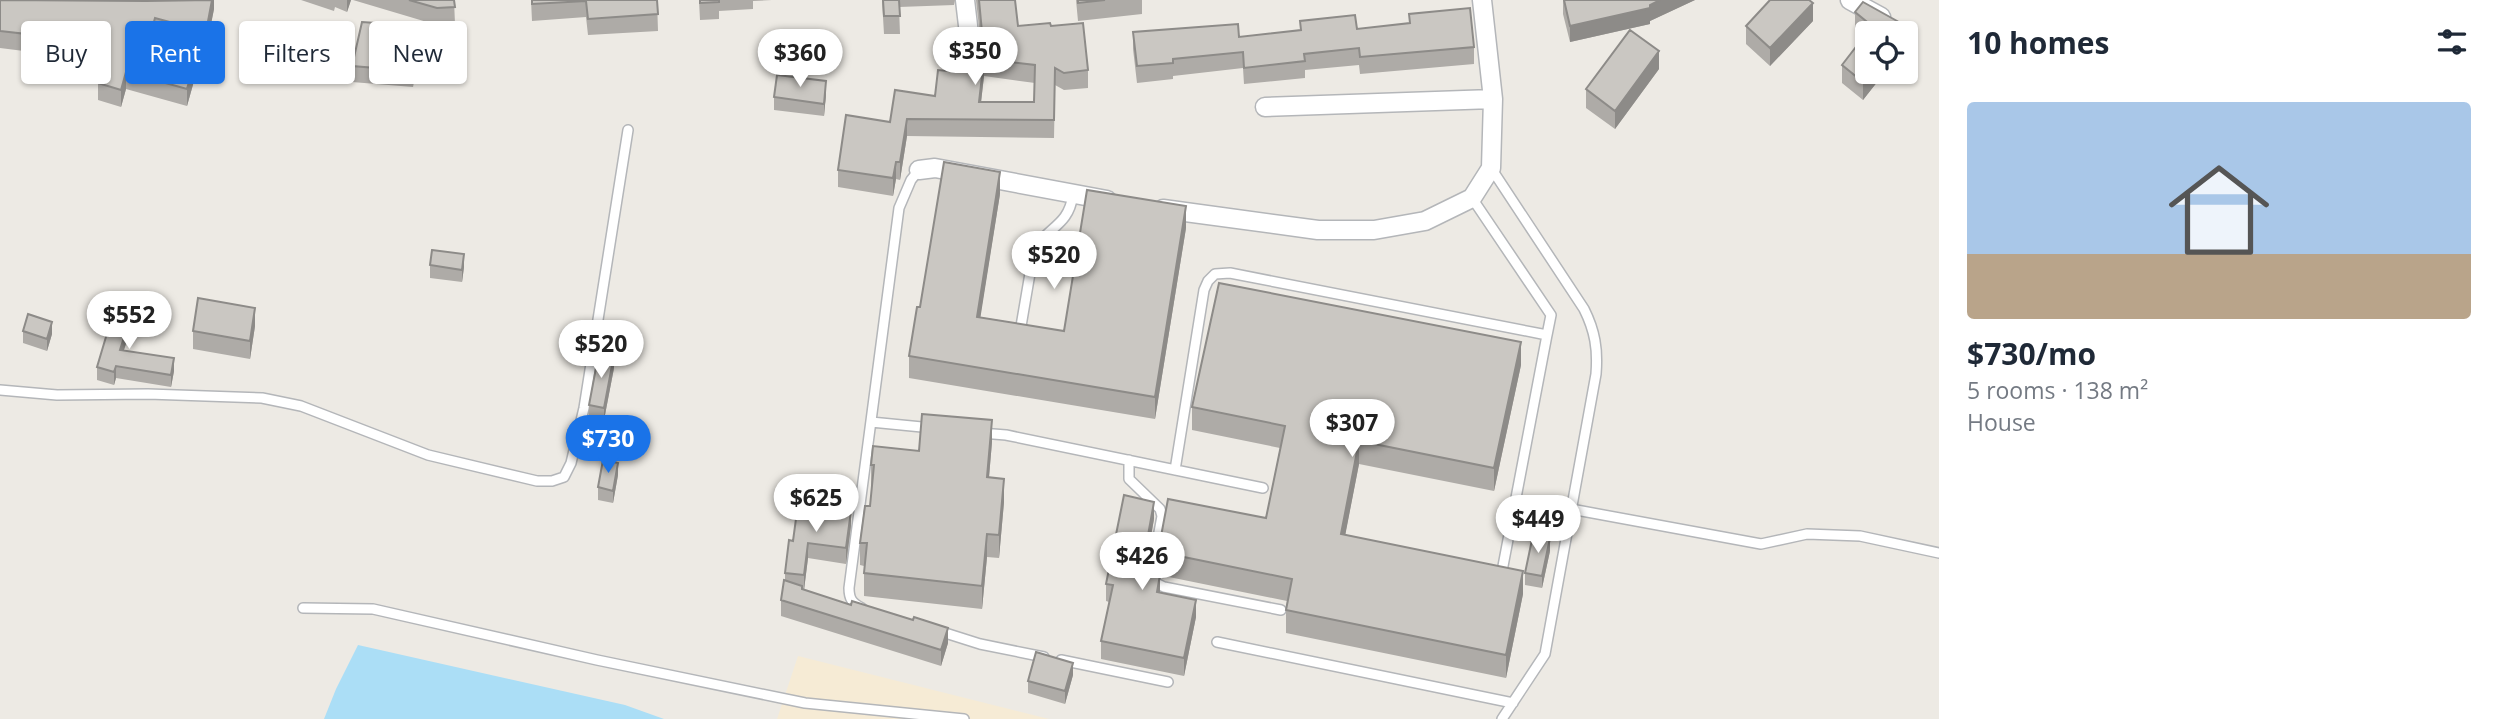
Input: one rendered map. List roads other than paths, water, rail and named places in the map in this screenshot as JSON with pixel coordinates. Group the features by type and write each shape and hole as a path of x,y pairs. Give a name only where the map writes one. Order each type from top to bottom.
{"street":[{"path":"965,0 971,51"},
{"path":"919,170 935,168 1134,205 1318,230 1374,230 1425,221 1472,198 1492,168 1493,99 1482,0"},
{"path":"1850,0 1888,21"},
{"path":"1265,107 1493,99"}],"lane":[{"path":"0,390 57,395 148,394 262,398 301,406 428,455 537,481 552,481 564,477 571,463 584,408 628,130"},
{"path":"1492,168 1592,325 1598,351 1545,654 1502,719"},
{"path":"867,610 855,605 849,597 849,588 899,208 911,180 919,170"},
{"path":"1020,332 1034,250 1066,217 1073,195"},
{"path":"1472,198 1551,314 1503,566"},
{"path":"1175,470 1204,290 1215,274 1230,273 1547,335"},
{"path":"871,422 939,429"},
{"path":"966,431 1006,435 1263,488"},
{"path":"1129,460 1129,479 1160,509 1162,516 1152,570 1156,583 1164,587 1281,610"},
{"path":"1571,509 1761,544 1807,534 1860,536 1939,553"},
{"path":"303,608 373,608 597,660 805,703 964,719"},
{"path":"930,629 980,644 1168,682"},
{"path":"1217,642 1513,703"}],"water":[{"path":"358,645 625,705 664,719 324,719"}]}
